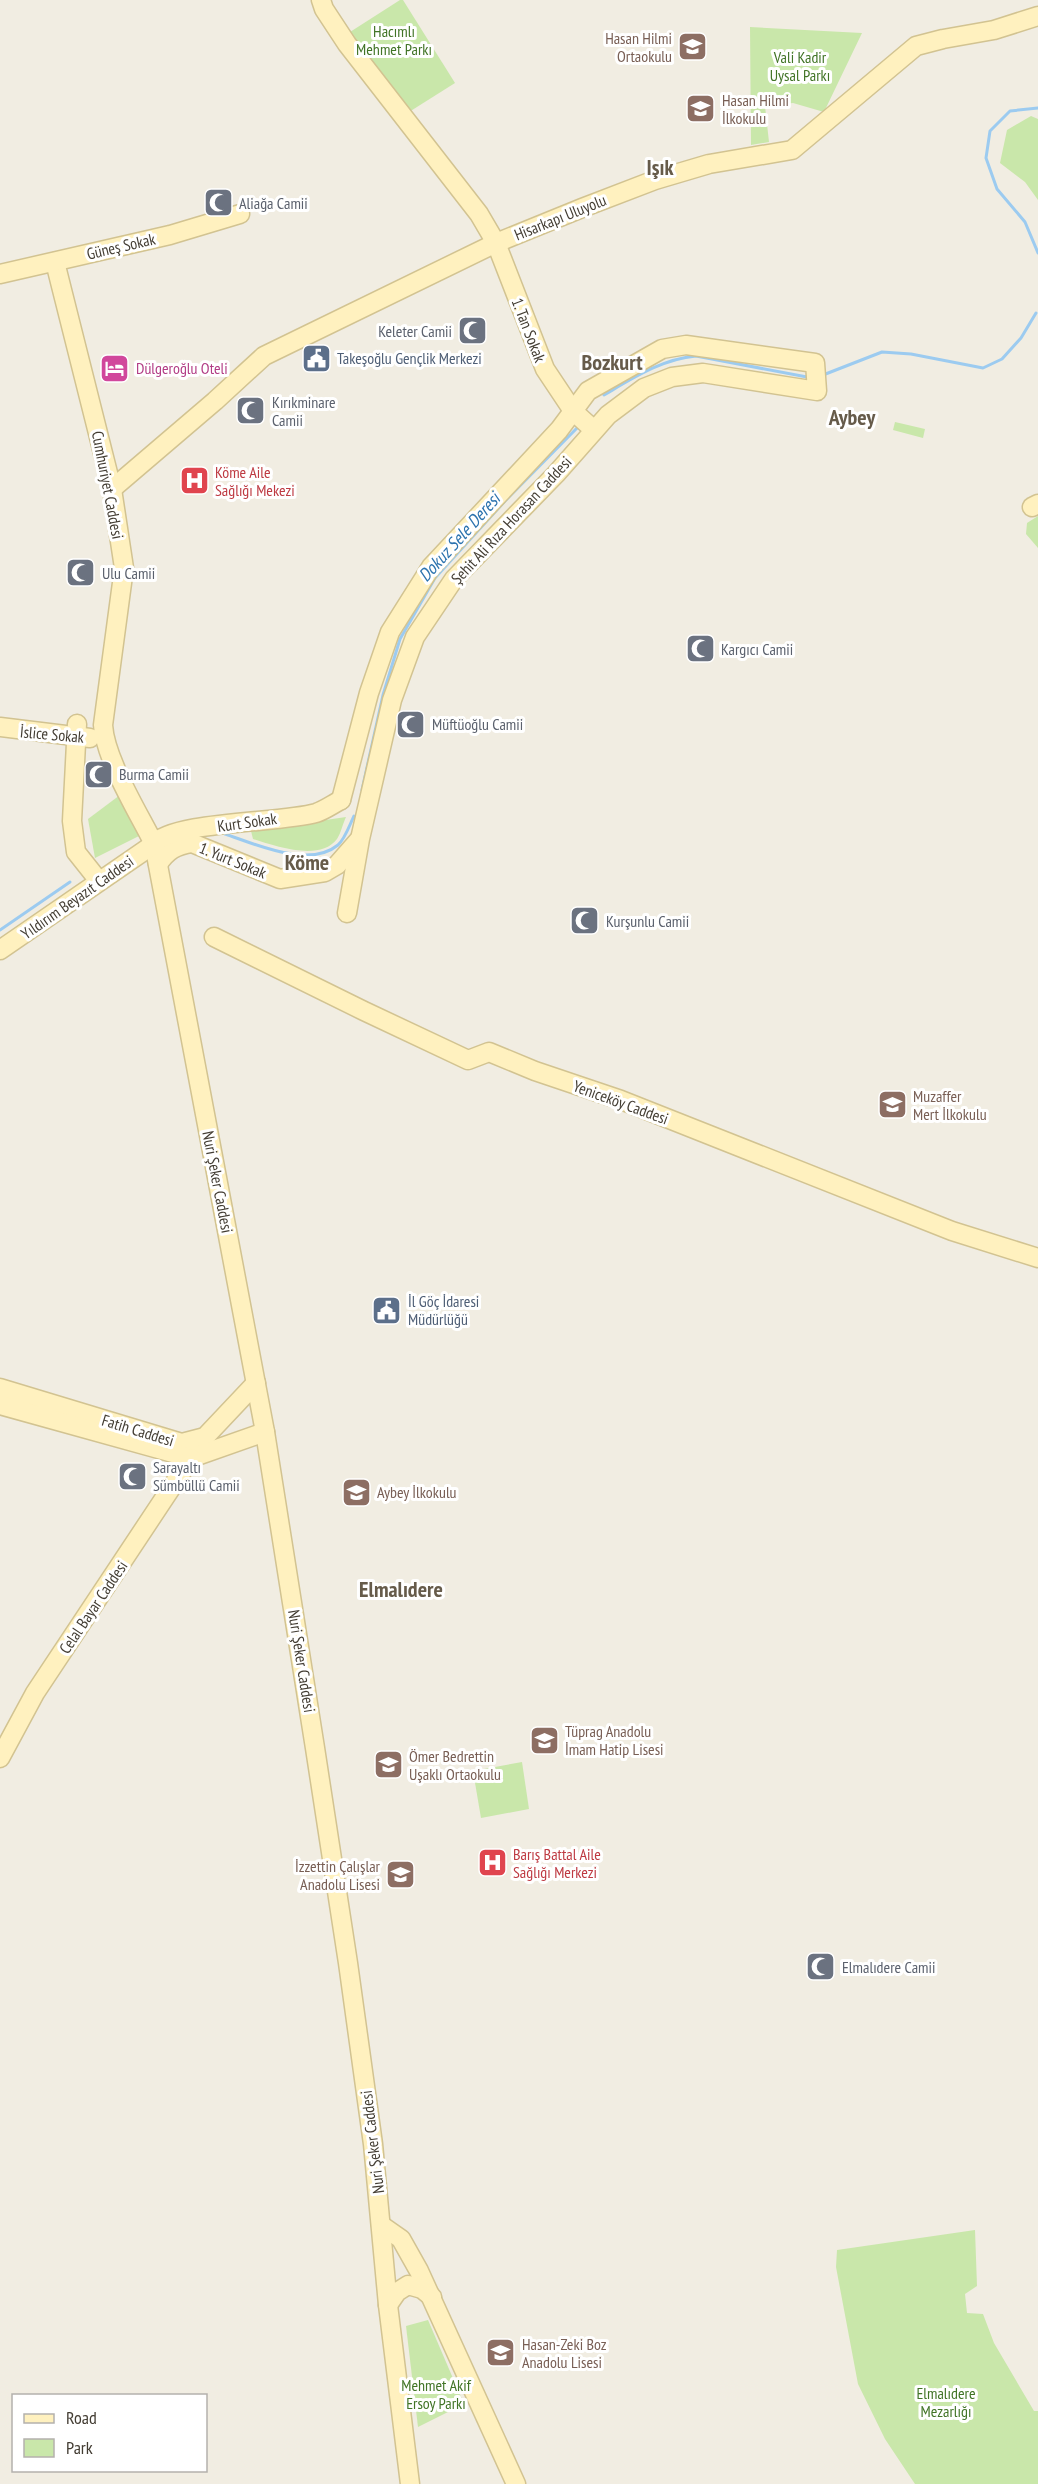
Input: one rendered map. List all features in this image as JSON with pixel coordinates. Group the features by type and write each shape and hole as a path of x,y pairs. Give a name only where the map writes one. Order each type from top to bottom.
{"street":[{"name":"1. Tan Sokak","path":"321,0 324,9 346,44 479,214 496,243 545,369 573,411 594,430"},
{"name":"Hisarkapı Uluyolu","path":"112,489 264,356 496,243 655,180 709,164 792,150 916,46 994,30 1038,16"},
{"name":"Güneş Sokak","path":"0,274 170,235 240,214"},
{"name":"Cumhuriyet Caddesi","path":"55,262 112,489 124,568 104,732"},
{"name":"Şehit Ali Rıza Horasan Caddesi","path":"341,800 369,693 390,632 431,567 559,430 588,391 662,349 686,345 815,363 817,392 703,373 672,377 644,388 608,415 556,474 454,579 416,637 392,700 360,839 347,913"},
{"path":"588,391 608,415"},
{"name":"İslice Sokak","path":"0,722 104,732"},
{"name":"İslice Sokak","path":"0,728 78,730"},
{"path":"78,730 72,789 72,821 76,852 99,881"},
{"path":"104,732 128,793 154,843"},
{"path":"341,800 368,808"},
{"name":"Kurt Sokak","path":"154,843 159,837 192,836 317,813 341,800"},
{"name":"1. Yurt Sokak","path":"158,864 167,851 192,836 280,879 325,872 337,866 360,839"},
{"name":"Yıldırım Beyazıt Caddesi","path":"0,950 154,843"},
{"name":"Nuri Şeker Caddesi","path":"154,843 265,1432 346,1945 373,2144 387,2297 410,2484"},
{"name":"Yeniceköy Caddesi","path":"214,937 468,1060 489,1052 621,1100 952,1231 1038,1258"},
{"name":"Fatih Caddesi","path":"0,1388 182,1443 206,1437 256,1383"},
{"name":"Fatih Caddesi","path":"0,1405 190,1458 265,1432"},
{"name":"Celal Bayar Caddesi","path":"0,1758 35,1693 190,1458"},
{"path":"381,2224 401,2239 432,2297 516,2484"},
{"path":"387,2297 408,2285 422,2289 432,2297"}],"green space":[{"name":"Hacımlı Mehmet Parkı","path":"403,0 455,83 409,112 350,32"},
{"name":"Vali Kadir Uysal Parkı","path":"750,27 862,33 824,112 793,103 765,106 769,142 751,145"},
{"path":"1031,116 1038,119 1038,200 1025,182 1000,163 1007,130"},
{"path":"895,422 925,429 923,438 893,430"},
{"path":"1038,516 1038,548 1026,534 1027,523"},
{"path":"120,795 141,835 95,858 88,819"},
{"path":"346,817 337,839 320,850 297,850 273,845 253,839 251,831"},
{"path":"522,1762 529,1809 481,1818 473,1771"},
{"name":"Elmalıdere Mezarlığı","path":"975,2230 977,2286 965,2294 967,2313 983,2314 994,2343 1034,2411 1038,2411 1038,2484 915,2484 885,2439 858,2384 836,2267 837,2250"},
{"name":"Mehmet Akif Ersoy Parkı","path":"428,2320 464,2404 418,2427 406,2326"}],"waterway":[{"path":"1038,108 1010,111 990,131 986,158 997,189 1025,222 1038,253"},
{"path":"823,375 882,352 911,354 983,368 1002,359 1021,338 1036,313"},
{"path":"604,395 660,365 696,356 807,377"},
{"name":"Dokuz Sele Deresi","path":"362,790 383,695 400,639 435,578 505,501 579,426"},
{"name":"Dokuz Sele Deresi","path":"225,834 282,852 312,855 326,852 338,845 354,816"},
{"name":"Dokuz Sele Deresi","path":"0,930 70,882"}],"place":[{"name":"Hasan Hilmi Ortaokulu","path":"693,47"},
{"name":"Hasan Hilmi İlkokulu","path":"701,109"},
{"name":"Aliağa Camii","path":"218,203"},
{"name":"Keleter Camii","path":"473,331"},
{"name":"Takeşoğlu Gençlik Merkezi","path":"316,358"},
{"name":"Dülgeroğlu Oteli","path":"115,368"},
{"name":"Kırıkminare Camii","path":"251,411"},
{"name":"Köme Aile Sağlığı Mekezi","path":"194,481"},
{"name":"Ulu Camii","path":"81,573"},
{"name":"Kargıcı Camii","path":"700,649"},
{"name":"Müftüoğlu Camii","path":"411,724"},
{"name":"Burma Camii","path":"98,774"},
{"name":"Kurşunlu Camii","path":"585,921"},
{"name":"Muzaffer Mert İlkokulu","path":"892,1105"},
{"name":"İl Göç İdaresi Müdürlüğü","path":"387,1310"},
{"name":"Sarayaltı Sümbüllü Camii","path":"132,1476"},
{"name":"Aybey İlkokulu","path":"356,1492"},
{"name":"Tüprag Anadolu İmam Hatip Lisesi","path":"544,1740"},
{"name":"Ömer Bedrettin Uşaklı Ortaokulu","path":"388,1765"},
{"name":"Barış Battal Aile Sağlığı Merkezi","path":"492,1863"},
{"name":"İzzettin Çalışlar Anadolu Lisesi","path":"401,1875"},
{"name":"Elmalıdere Camii","path":"821,1967"},
{"name":"Hasan-Zeki Boz Anadolu Lisesi","path":"501,2353"}],"district":[{"name":"Işık","path":"660,167"},
{"name":"Bozkurt","path":"612,362"},
{"name":"Aybey","path":"852,417"},
{"name":"Köme","path":"307,862"},
{"name":"Elmalıdere","path":"401,1589"}]}
